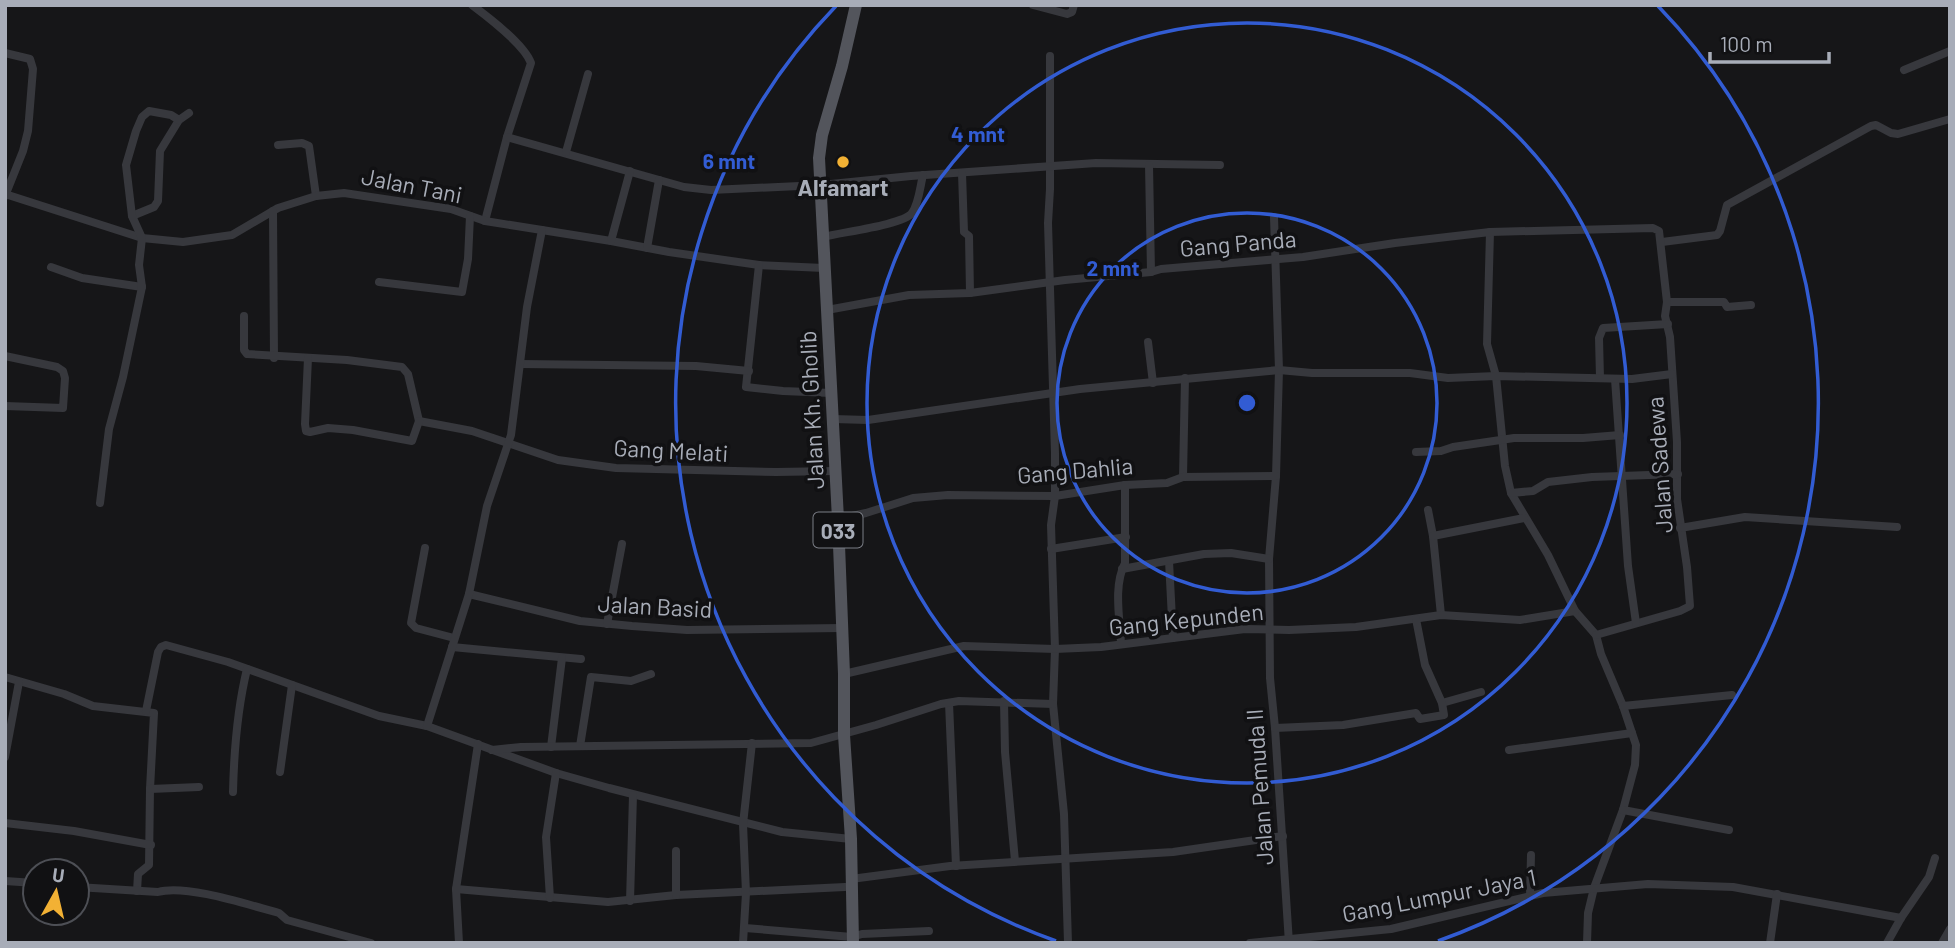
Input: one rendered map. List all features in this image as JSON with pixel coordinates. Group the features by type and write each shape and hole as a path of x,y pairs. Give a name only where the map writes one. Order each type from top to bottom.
{"main road":[{"name":"Jalan Kh. Gholib","path":"852,940 848,883 851,839 844,735 838,519 819,158 822,135 856,5"}],"street":[{"path":"471,5 509,37 527,55 531,63 507,137 485,221"},
{"path":"1033,5 1067,14 1072,12 1074,5"},
{"path":"1904,70 1950,51"},
{"path":"5,53 30,59 33,69 28,131 5,195"},
{"path":"1051,56 1048,223 1050,339 1055,392 1055,496 1051,549 1055,649 1053,704 1062,793 1068,943"},
{"path":"566,152 588,74"},
{"path":"100,503 109,429 142,287 139,265 142,238 132,216 126,165 140,121 149,111 171,115 180,120"},
{"path":"132,216 154,207 158,201 160,152 180,120 189,113"},
{"path":"1662,242 1717,235 1727,205 1871,126 1876,125 1898,134 1950,119"},
{"path":"507,137 684,187 711,190 821,185 1050,165 1220,164"},
{"path":"278,145 309,146 316,196"},
{"path":"1149,165 1151,272"},
{"path":"611,241 630,171"},
{"path":"962,173 964,232 969,236 970,293"},
{"path":"822,237 892,224 906,218 913,212 923,175"},
{"path":"647,248 659,180"},
{"name":"Jalan Tani","path":"5,195 142,238 196,241 232,235 278,208 316,196 344,193 373,195 451,209 485,221 647,248 759,265 824,268"},
{"path":"273,211 274,358"},
{"path":"379,282 462,292 470,216"},
{"name":"Jalan Pemuda II","path":"1274,217 1279,370 1276,476 1269,559 1270,678 1289,941"},
{"name":"Jalan Sadewa","path":"1596,635 1690,606 1677,499 1678,474 1662,242 1659,231 1653,228"},
{"name":"Gang Panda","path":"827,310 909,295 970,293 1161,269 1275,260 1490,232 1653,228"},
{"path":"427,726 469,594 487,506 511,435 527,307 542,230"},
{"path":"1490,232 1487,344 1496,376 1505,466 1511,493 1548,555 1575,611 1596,635 1636,745 1635,765 1623,810 1594,888 1588,913 1587,943"},
{"path":"759,265 746,387 831,393"},
{"path":"51,267 82,278 142,287"},
{"path":"1667,302 1724,302 1727,307 1751,305"},
{"path":"244,316 246,353 250,355 347,360 404,368 408,374 419,421 412,441 353,430 306,430 308,358"},
{"path":"1600,378 1599,338 1603,328 1668,324"},
{"path":"1148,342 1153,383"},
{"path":"5,356 57,368 63,371 65,378 63,408 5,406"},
{"path":"520,364 696,366 749,371"},
{"path":"833,419 869,420 1055,392 1279,370 1312,373 1410,373 1448,378 1496,376 1652,379 1672,374"},
{"path":"1183,477 1185,378"},
{"path":"1615,379 1628,566 1636,623"},
{"name":"Gang Melati","path":"419,421 472,431 558,460 616,468 835,471"},
{"path":"1416,452 1441,451 1514,438 1620,435"},
{"path":"1511,493 1533,491 1548,482 1592,477 1678,474"},
{"name":"Gang Dahlia","path":"838,519 913,498 948,495 1055,496 1125,485 1167,483 1183,477 1276,476"},
{"path":"1121,644 1119,597 1125,563 1125,485"},
{"path":"1428,510 1441,615"},
{"path":"1680,528 1745,517 1897,527"},
{"path":"1433,536 1524,518"},
{"path":"1051,549 1126,537"},
{"path":"607,624 622,544"},
{"path":"425,548 411,623 416,628 453,643 581,659"},
{"path":"1122,569 1204,554 1231,553 1269,559"},
{"path":"1169,561 1173,638"},
{"name":"Jalan Basid","path":"469,594 544,613 607,624 687,630 842,628"},
{"name":"Gang Kepunden","path":"844,674 964,646 1055,649 1245,629 1356,627 1441,615 1520,620 1575,611"},
{"path":"1275,728 1343,725 1416,713 1420,719 1444,715 1442,703 1425,665 1416,619"},
{"path":"146,711 158,652 166,645 247,669 379,716 427,726 556,773 743,824 782,832 851,839"},
{"path":"551,747 562,658"},
{"path":"233,792 234,742 247,669"},
{"path":"580,746 591,677 631,681 651,674"},
{"path":"5,677 64,694 93,706 154,713 150,789 151,845 149,865 138,874 137,891"},
{"path":"5,757 19,682"},
{"path":"280,772 292,685"},
{"path":"1442,703 1481,692"},
{"path":"1623,706 1732,695"},
{"path":"489,750 811,743 948,703 1004,701 1053,704"},
{"path":"1004,701 1005,752 1015,862"},
{"path":"948,703 956,866"},
{"path":"1509,750 1632,733"},
{"path":"743,943 746,893 743,824 752,743"},
{"path":"459,943 456,889 478,744"},
{"path":"550,898 546,837 556,773"},
{"path":"150,789 199,787"},
{"path":"630,901 634,794"},
{"path":"1623,810 1729,830"},
{"path":"5,823 86,833 151,845"},
{"path":"456,889 608,902 630,901 676,895 746,893 848,883 956,866 1173,852 1283,836"},
{"path":"676,851 676,895"},
{"path":"1530,896 1531,855"},
{"path":"1887,943 1922,890 1935,858"},
{"name":"Gang Lumpur Jaya 1","path":"1250,943 1391,929 1530,896 1664,883 1699,884 1777,894 1901,918"},
{"path":"91,888 206,894 279,913 287,920 371,943"},
{"path":"1770,943 1777,894"},
{"path":"745,928 852,940 862,934 929,931"},
{"path":"1942,943 1950,929"}],"place":[{"name":"Alfamart","path":"843,162"}]}
